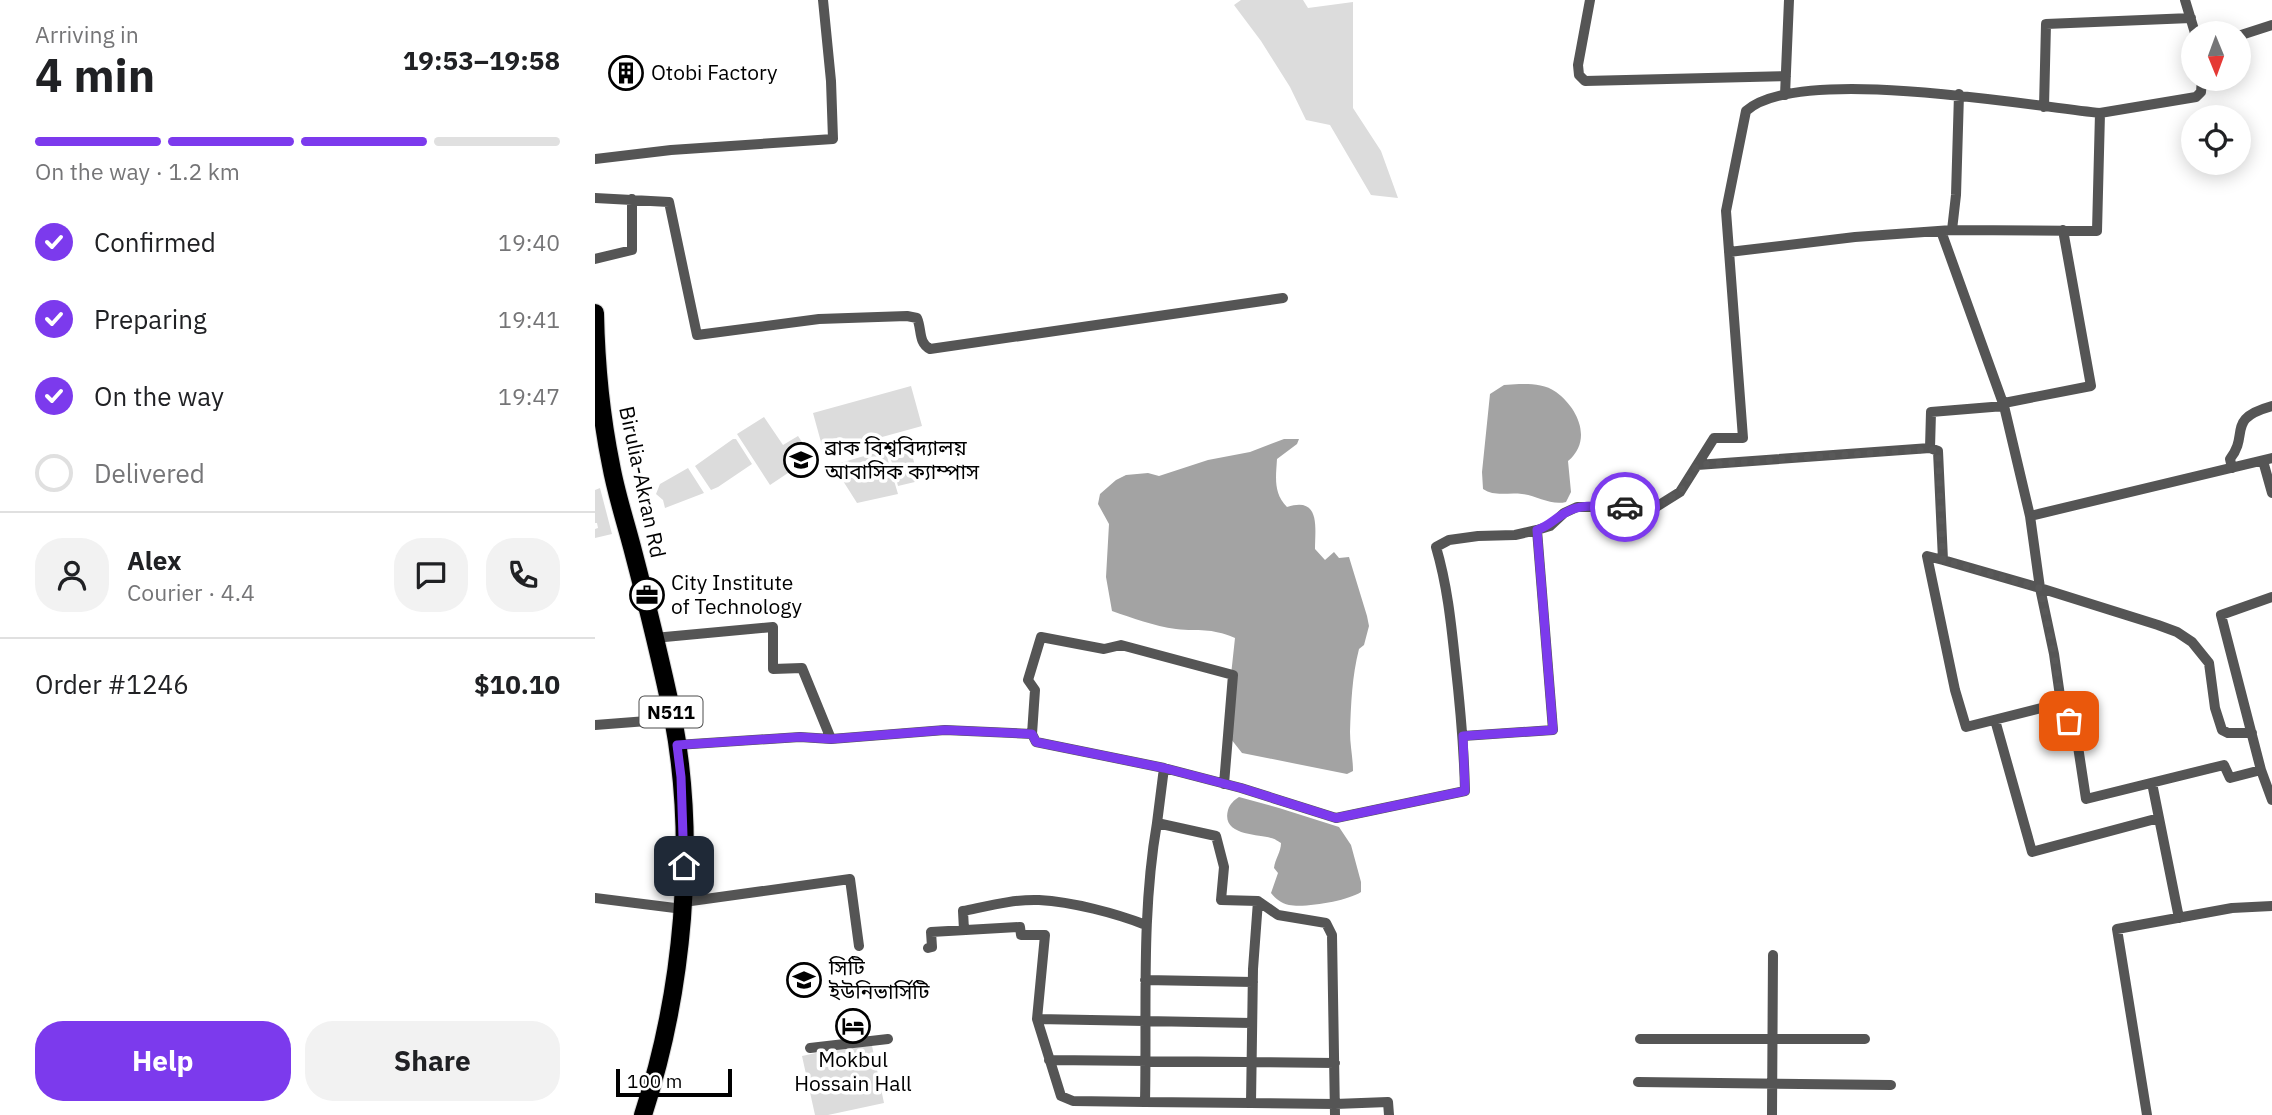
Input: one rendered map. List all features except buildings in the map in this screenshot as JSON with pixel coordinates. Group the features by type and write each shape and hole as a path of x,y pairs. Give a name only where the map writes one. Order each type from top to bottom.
{"highway":[{"name":"Birulia-Akran Rd","path":"595,313 607,447 673,719 682,788 683,906 670,1008 659,1062 643,1115"}],"street":[{"path":"595,159 671,150 833,139 831,81 823,0"},
{"path":"1590,0 1578,65 1579,75 1585,81 1786,76"},
{"path":"1785,95 1789,0"},
{"path":"2185,0 2192,21"},
{"path":"2044,107 2046,24 2191,18"},
{"path":"2251,32 2272,25"},
{"path":"1224,784 1233,675 1121,645 1104,649 1041,637 1028,680 1035,690 1032,734 1036,742 1164,768 1336,818 1465,791 1463,736 1451,624 1436,547 1449,540 1515,535 1537,530 1550,526 1564,513 1577,507 1656,507 1680,492 1714,438 1743,438 1726,211 1745,111 1754,104 1795,92 1869,89 1959,94 2100,113 2196,97 2201,91"},
{"path":"1952,230 1956,195 1959,94"},
{"path":"1729,252 1855,237 1952,230 2097,231 2100,113"},
{"path":"595,198 669,202 697,335 819,319 908,316 917,318 921,341 930,349 1283,298"},
{"path":"595,259 632,250 632,199"},
{"path":"1930,449 1931,412 2004,404 2091,386 2063,230"},
{"path":"1941,231 2004,404 2030,516 2061,703 2077,740 2086,799 2224,765 2229,778 2261,770"},
{"path":"2232,468 2230,459 2245,418 2257,410 2272,406"},
{"path":"1697,465 1930,449 1938,451 1943,560"},
{"path":"2030,516 2267,459 2272,493"},
{"path":"1463,736 1553,730 1537,530"},
{"path":"2061,703 1966,727 1955,690 1927,556 2040,588 2177,632 2192,642 2210,663 2215,708 2222,730 2228,733 2252,733"},
{"path":"2272,597 2221,614 2261,770 2272,800"},
{"path":"654,638 773,627 772,669 802,668 831,739"},
{"path":"595,725 673,719"},
{"path":"1995,720 2032,852 2159,818"},
{"path":"677,745 800,737 831,739 945,730 1032,734"},
{"path":"1145,1102 1146,925 1151,859 1164,768"},
{"path":"2152,783 2179,918"},
{"path":"1157,823 1216,836 1224,867 1221,900 1258,901 1278,915 1326,923 1332,934 1335,1110"},
{"path":"595,898 683,906 850,880 859,946"},
{"path":"964,930 963,911 1030,901 1065,904 1126,917 1146,925"},
{"path":"1251,1103 1253,982 1258,901"},
{"path":"2147,1115 2117,929 2232,908 2272,906"},
{"path":"928,948 932,947 931,932 1020,927 1021,935 1045,935 1037,1019 1061,1096 1073,1101 1251,1103 1335,1110 1388,1102 1389,1115"},
{"path":"1772,1115 1773,955"},
{"path":"1145,980 1253,982"},
{"path":"1037,1019 1252,1023"},
{"path":"810,1048 888,1039"},
{"path":"1640,1039 1865,1040"},
{"path":"1049,1060 1335,1063"},
{"path":"1638,1082 1891,1085"},
{"path":"1073,1101 1073,1115"},
{"path":"1129,1115 1130,1102"}],"shaded area":[{"path":"1241,0 1303,0 1308,8 1353,2 1353,108 1381,151 1398,198 1371,195 1330,125 1306,120 1290,87 1234,5"},
{"path":"1519,384 1552,389 1571,407 1580,425 1580,444 1568,461 1571,492 1566,502 1555,503 1522,494 1492,493 1483,489 1482,472 1490,394 1504,385"},
{"path":"911,386 922,426 824,453 813,413"},
{"path":"764,417 783,445 798,436 812,457 770,485 737,434"},
{"path":"736,439 752,464 711,490 695,466"},
{"path":"1284,439 1299,439 1297,444 1277,459 1276,484 1279,496 1287,507 1306,506 1311,510 1315,524 1315,549 1325,560 1334,552 1339,558 1349,557 1369,626 1364,645 1359,649 1355,669 1350,732 1353,771 1347,774 1242,753 1231,739 1231,675 1235,638 1211,631 1160,626 1112,611 1106,577 1109,524 1098,504 1100,494 1126,475 1148,473 1159,476 1208,460 1250,452"},
{"path":"910,447 919,481 898,486 889,452"},
{"path":"885,450 898,494 857,503 833,465"},
{"path":"688,468 704,493 665,508 663,500 656,494 660,484"},
{"path":"600,488 612,534 595,538 595,529 598,528 595,523 595,490"},
{"path":"1239,797 1339,827 1351,845 1361,892 1337,901 1305,906 1289,905 1277,899 1271,893 1278,873 1274,868 1281,843 1272,838 1242,832 1230,825 1227,819 1228,810 1232,802"},
{"path":"871,1041 884,1103 828,1115 815,1115 802,1056"}],"way so far":[{"path":"1625,507 1656,507 1680,492 1697,465 1930,449 1938,451 1943,560 2040,588 2061,703 2069,721"}],"place":[{"name":"Otobi Factory","path":"626,73"},
{"name":"ব্রাক বিশ্ববিদ্যালয় আবাসিক ক্যাম্পাস","path":"801,460"},
{"name":"City Institute of Technology","path":"647,595"},
{"name":"সিটি ইউনিভার্সিটি","path":"804,980"},
{"name":"Mokbul Hossain Hall","path":"853,1026"}],"route":[{"path":"684,866 681,777 677,745 800,737 831,739 945,730 1032,734 1036,742 1164,768 1241,788 1336,818 1465,791 1463,736 1553,730 1537,530 1550,526 1564,513 1577,507 1625,507"}]}
